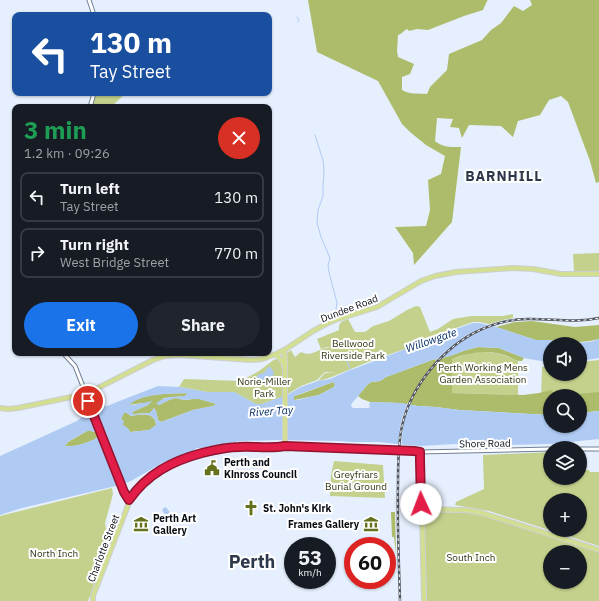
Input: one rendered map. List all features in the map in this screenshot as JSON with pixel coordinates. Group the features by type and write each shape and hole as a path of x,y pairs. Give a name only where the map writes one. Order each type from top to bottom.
{"main road":[{"name":"Dundee Road","path":"272,355 284,350 326,324 377,307 421,281 436,276 456,272 512,268 533,269 561,274 599,274"},
{"path":"284,350 285,444"},
{"path":"276,354 285,364"},
{"name":"Dundee Road","path":"0,408 18,408 86,394 153,360 165,356"},
{"name":"Dundee Road","path":"195,356 257,360 270,356"},
{"path":"86,394 124,493 129,500 141,485 151,476 173,463 212,450 223,448 277,448 285,444 420,452 420,502 422,509 424,601"},
{"name":"Charlotte Street","path":"93,601 93,596 129,500"},
{"path":"422,509 466,510 482,513 599,550"}],"street":[{"path":"89,0 93,12"},
{"path":"66,356 77,372 86,394"},
{"path":"587,449 599,448"},
{"name":"Shore Road","path":"420,452 543,449"}],"green space":[{"path":"308,0 488,0 483,10 428,30 417,29 409,31 407,29 398,35 398,57 414,64 410,74 402,77 402,90 411,93 427,94 430,87 447,70 449,54 482,40 491,30 501,23 514,6 523,11 532,5 530,0 599,0 599,182 596,183 590,161 568,102 561,96 549,100 540,115 518,121 513,137 501,126 469,125 462,138 459,128 450,127 453,119 437,118 435,141 444,146 461,147 452,222 414,265 413,253 395,227 426,226 430,210 428,180 441,174 445,156 426,145 402,124 378,81 317,52"},
{"path":"123,96 114,104 91,104 93,97"},
{"path":"599,253 599,271 574,272 573,254"},
{"name":"Bellwood Riverside Park","path":"416,306 420,307 430,332 438,329 453,319 471,316 503,316 513,314 513,318 489,324 473,322 318,381 325,373 336,372 325,372 317,380 301,386 288,394 287,353 291,350 295,357 301,352 309,354 322,349 330,348 328,347 321,349 317,339 339,330 341,322 348,319 355,332 365,332 373,326 389,321"},
{"path":"532,321 575,327 599,325 599,339 587,341 587,337 543,337 543,340 536,340 496,327 515,322"},
{"path":"478,347 499,348 524,358 520,361 500,354 480,352 452,359 452,393 523,395 543,392 543,415 459,410 400,403 370,402 358,396 371,382 380,381 386,377 432,360 450,356"},
{"name":"Perth Working Mens Garden Association","path":"481,352 500,354 518,361 518,395 452,393 452,359 470,353"},
{"name":"Norie-Miller Park","path":"275,359 281,364 282,369 282,397 262,404 256,404 234,392 207,392 179,387 184,379 241,381 259,371"},
{"path":"599,360 599,398 587,397 587,389 543,389 543,400 541,401 542,367 543,381 587,381 587,361"},
{"path":"333,382 335,384 334,387 319,395 294,400 294,396"},
{"path":"599,392 599,411 587,412 587,393"},
{"path":"188,393 185,396 164,398 159,405 176,398 184,400 199,399 217,404 193,410 161,422 158,420 154,408 150,413 133,414 132,412 148,405 143,403 128,405 141,398 149,396"},
{"path":"124,412 131,416 143,414 150,415 154,419 156,425 150,430 130,432 123,425 121,419"},
{"path":"87,431 100,433 101,436 79,445 65,446 68,442"},
{"path":"543,452 543,485 587,485 587,470 590,472 599,472 599,546 571,537 587,537 587,493 543,493 543,528 489,511 455,505 456,502 484,489 483,455"},
{"name":"Greyfriars Burial Ground","path":"334,461 383,465 385,498 330,496 331,475"},
{"name":"North Inch","path":"112,488 113,494 105,523 109,544 88,601 0,601 0,516"},
{"path":"391,512 395,512 396,537 392,537"},
{"name":"South Inch","path":"426,512 482,513 543,533 543,537 554,537 578,545 543,545 543,589 587,589 587,548 599,552 599,601 427,601 424,516"}],"water":[{"path":"473,323 480,323 536,340 543,340 543,361 524,358 499,348 478,347 432,360 386,377 380,381 371,382 352,403 351,406 353,408 368,408 370,407 370,402 400,403 459,410 543,415 543,433 587,433 587,412 599,411 599,439 579,441 543,441 543,444 454,444 421,446 379,442 279,440 242,441 202,449 197,448 162,463 131,481 120,485 22,508 0,515 0,456 77,421 95,408 107,406 158,386 179,387 207,392 234,392 256,404 262,404 289,394 301,387 318,381 330,379 350,370 345,353 351,370 425,340","holes":["333,382 335,384 334,387 319,395 294,400 294,396","187,393 185,396 165,398 156,404 159,405 176,398 184,400 199,399 216,404 193,410 161,422 158,420 154,408 150,413 133,414 132,412 148,405 153,401 129,405 141,398 149,396","124,413 131,416 150,415 154,419 156,425 149,430 130,432 128,428 123,425 124,421 121,419","87,431 100,433 101,436 78,445 65,446 69,441"]},
{"path":"599,339 599,358 587,360 587,342"},
{"path":"268,367 273,370 274,375 264,381 257,380 257,376 264,373"}],"pier":[{"path":"491,324 497,325 467,338 440,360 435,361 445,351 465,336"},
{"path":"408,402 411,403 405,419 401,447 398,446 400,427"}],"waterway":[{"path":"297,17 299,20 298,22"},
{"path":"315,135 323,160 324,172 323,196 318,210 317,223 330,258 328,265 329,272 337,303 335,315"},
{"path":"165,510 170,517"}],"railway":[{"path":"400,601 398,512 399,447 406,411 430,369 441,357 466,337 480,330 503,322 527,319 587,320 599,318"}],"place":[{"name":"Perth and Kinross Council","path":"212,468"},
{"name":"St. John's Kirk","path":"251,508"},
{"name":"Perth Art Gallery","path":"141,524"},
{"name":"Frames Gallery","path":"371,524"}],"district":[{"name":"BARNHILL","path":"504,176"},
{"name":"Perth","path":"252,562"}],"route":[{"path":"88,401 124,492 129,500 145,481 157,472 173,463 198,454 223,448 277,448 285,446 420,452 421,504"}],"water label":[{"name":"Willowgate","path":"431,340"},
{"name":"River Tay","path":"271,411"}]}
